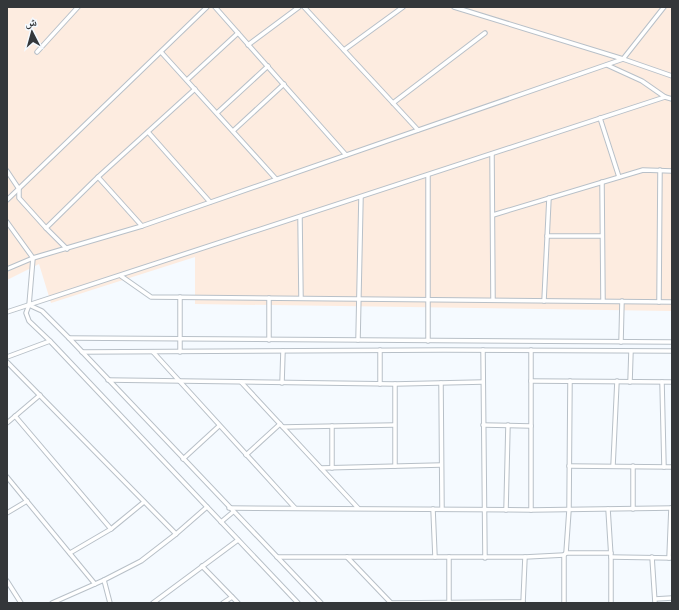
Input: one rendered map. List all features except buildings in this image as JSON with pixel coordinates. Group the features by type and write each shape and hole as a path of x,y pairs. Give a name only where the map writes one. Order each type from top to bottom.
{"street":[{"path":"37,52 78,7"},
{"path":"7,200 207,7"},
{"path":"215,7 346,155"},
{"path":"248,45 299,7"},
{"path":"304,7 418,130"},
{"path":"344,50 403,7"},
{"path":"454,7 623,59 672,76"},
{"path":"7,269 33,258 142,226 623,59 664,7"},
{"path":"187,80 238,33"},
{"path":"393,103 485,33"},
{"path":"161,52 276,179"},
{"path":"607,65 642,81 664,97 672,99"},
{"path":"217,113 268,66"},
{"path":"233,132 284,84"},
{"path":"46,228 98,177 195,89"},
{"path":"7,312 121,276 664,97"},
{"path":"600,118 619,177"},
{"path":"148,132 210,202"},
{"path":"492,154 493,300"},
{"path":"493,216 643,170 672,171"},
{"path":"659,302 660,170"},
{"path":"7,171 19,189 19,198 46,228 67,248"},
{"path":"428,175 428,341"},
{"path":"98,177 142,226"},
{"path":"602,182 603,301"},
{"path":"358,340 361,197"},
{"path":"544,301 549,198"},
{"path":"300,217 301,298"},
{"path":"7,222 33,258 29,305 26,313 28,321 50,340 298,603"},
{"path":"547,236 602,236"},
{"path":"121,276 151,297 672,302"},
{"path":"180,297 180,352"},
{"path":"269,298 269,340"},
{"path":"621,342 622,302"},
{"path":"29,305 42,311 69,338 229,508 321,603"},
{"path":"69,338 672,342"},
{"path":"7,357 50,340"},
{"path":"82,352 380,350 672,351"},
{"path":"380,350 380,384"},
{"path":"483,350 482,382 485,558"},
{"path":"531,350 531,510"},
{"path":"282,383 283,351"},
{"path":"630,382 631,351"},
{"path":"153,352 176,380 295,508"},
{"path":"7,362 176,534"},
{"path":"108,380 380,384 482,382"},
{"path":"531,381 672,382"},
{"path":"564,603 565,554 569,510 570,381"},
{"path":"613,466 617,381"},
{"path":"241,382 358,508"},
{"path":"662,382 664,467"},
{"path":"395,384 395,466"},
{"path":"441,384 442,509"},
{"path":"7,423 40,395"},
{"path":"16,416 111,529"},
{"path":"246,455 282,425 394,425"},
{"path":"483,425 531,426"},
{"path":"183,459 219,426"},
{"path":"332,426 332,468"},
{"path":"506,510 508,426"},
{"path":"321,468 441,466"},
{"path":"569,466 672,467"},
{"path":"633,466 633,509"},
{"path":"7,477 95,584"},
{"path":"7,512 27,502"},
{"path":"70,553 111,529 144,502"},
{"path":"52,603 68,597 141,561 176,534 207,507"},
{"path":"229,508 506,510 671,508 671,558 565,554 485,558 277,556"},
{"path":"434,509 435,557"},
{"path":"608,509 611,555 611,603"},
{"path":"221,522 233,512"},
{"path":"152,603 238,540"},
{"path":"347,557 390,603 523,603 525,557"},
{"path":"449,557 449,602"},
{"path":"652,557 655,601 672,598"},
{"path":"202,566 238,603"},
{"path":"104,580 110,603"},
{"path":"7,581 21,603"},
{"path":"68,597 69,603"},
{"path":"223,603 232,597"}],"shaded area":[{"path":"7,7 672,7 672,311 195,304 195,257 51,303 39,264 7,280"}]}
